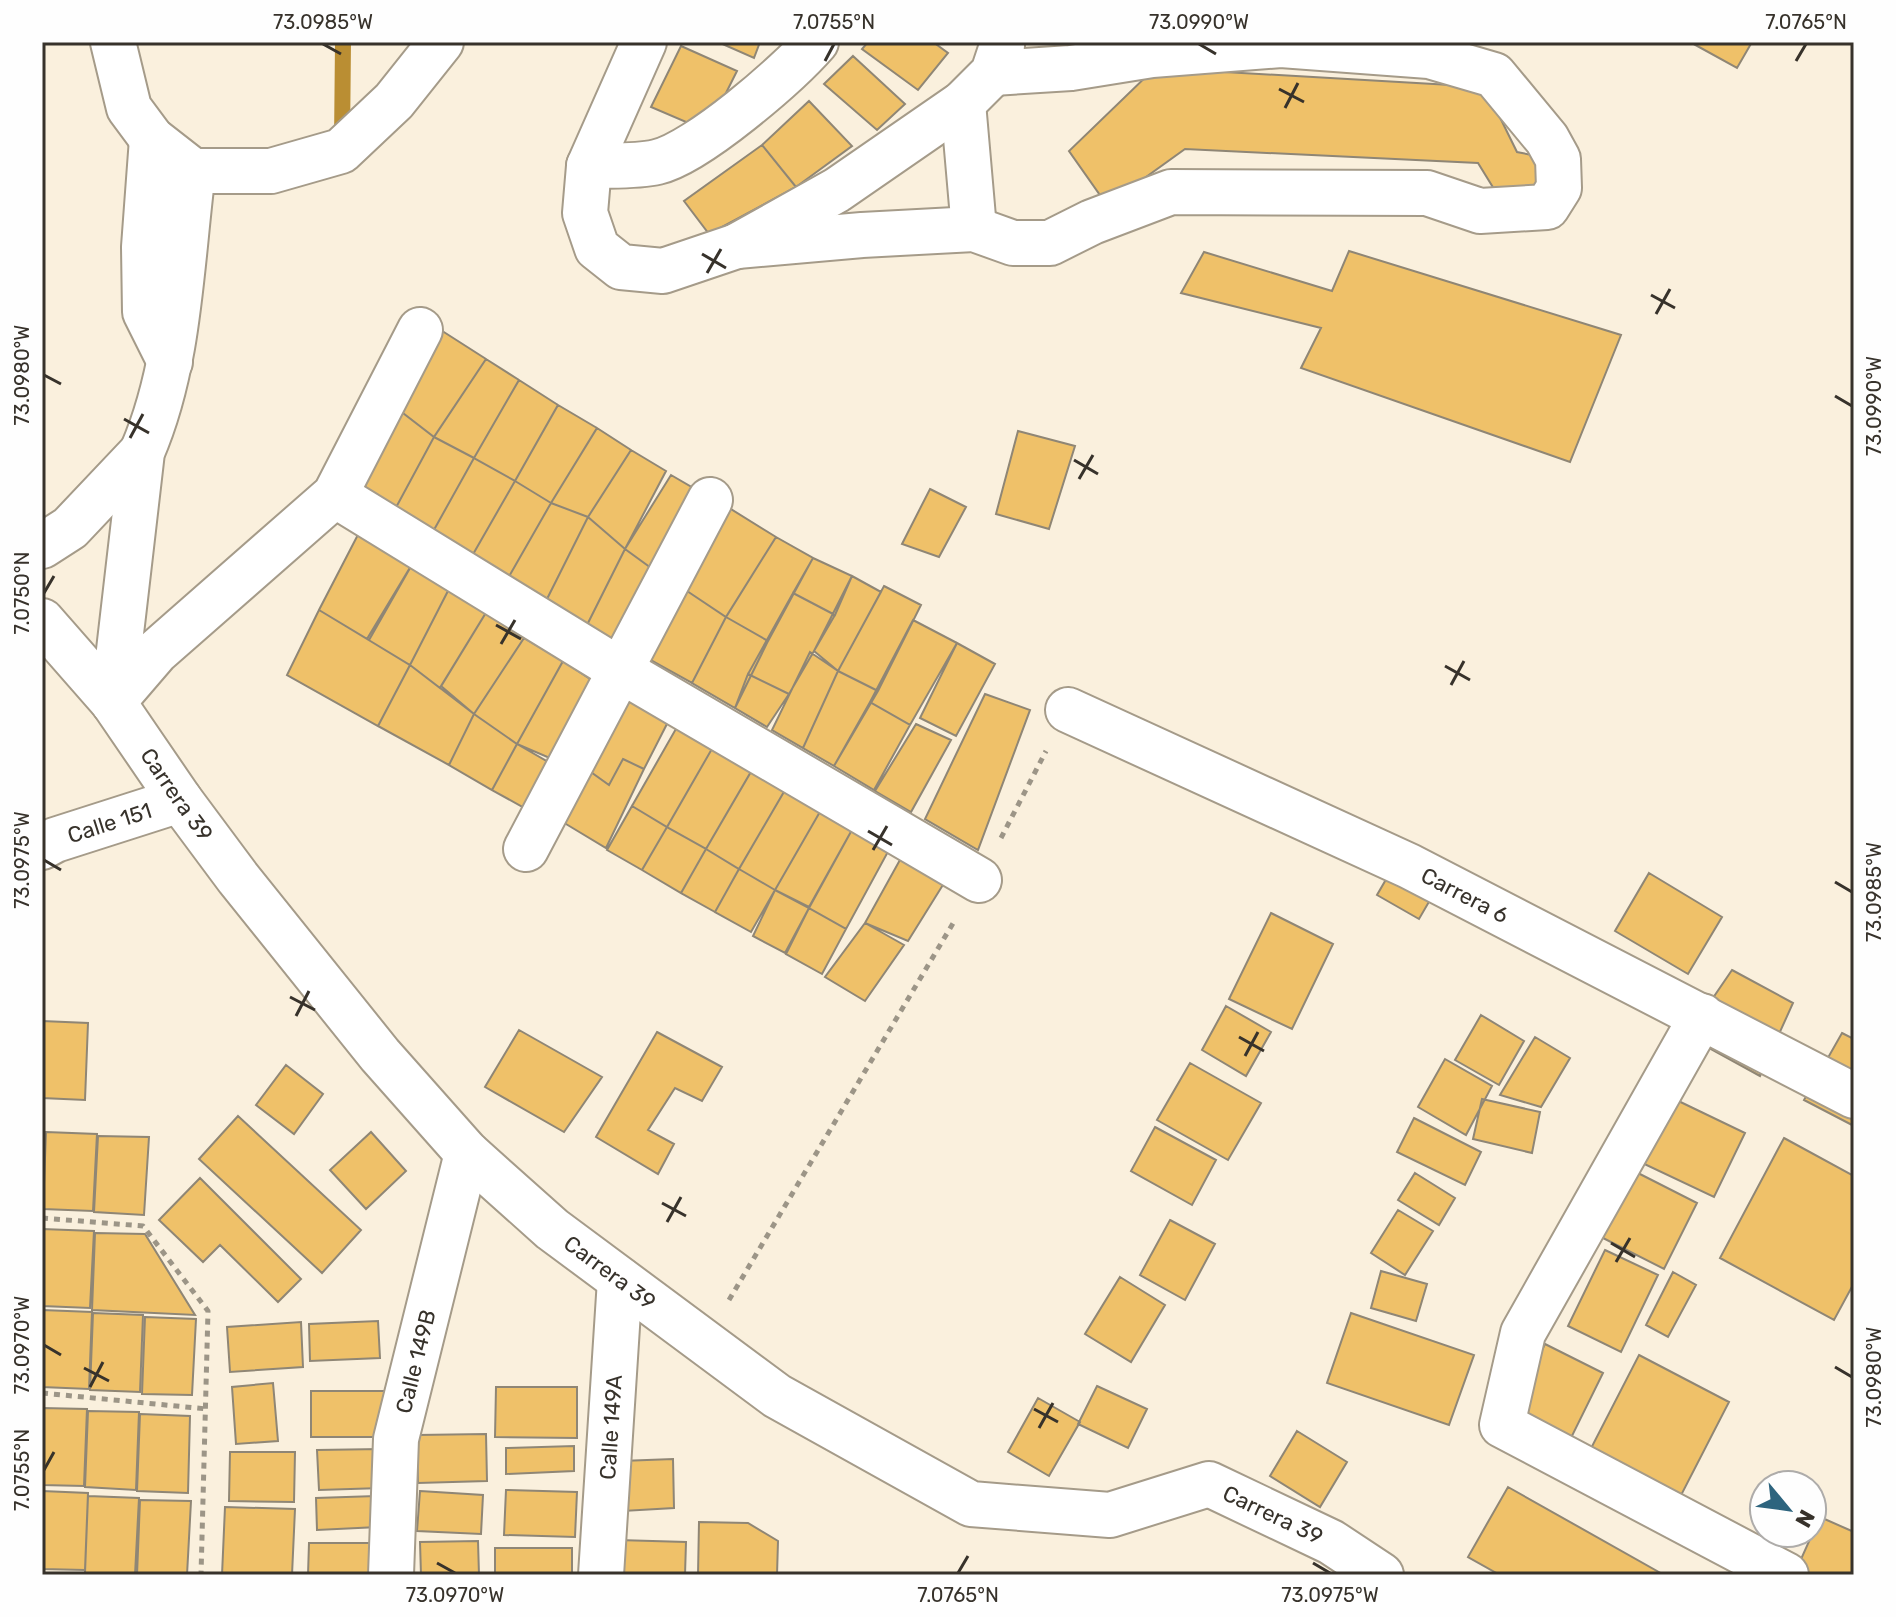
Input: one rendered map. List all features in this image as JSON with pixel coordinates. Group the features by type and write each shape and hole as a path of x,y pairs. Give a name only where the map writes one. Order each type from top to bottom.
{"street":[{"path":"113,42 129,108 152,139 193,171 271,171 341,151 394,101 441,42"},
{"path":"644,42 589,166 585,213 597,248 621,267 663,271 737,246 837,190 986,72 1071,68 1152,55 1281,45 1429,56 1494,75 1547,139 1558,159 1559,188 1547,207 1480,211 1427,193 1171,192 1092,222 1050,243 1013,243 974,229 737,246"},
{"path":"589,166 658,162 692,146 795,51"},
{"path":"974,229 986,72"},
{"path":"152,139 144,247 145,312 170,362"},
{"path":"113,702 142,452 156,420 170,362 193,171"},
{"path":"113,702 156,652 335,495 420,330"},
{"path":"42,546 70,528 142,452"},
{"path":"335,495 620,670 979,880"},
{"path":"526,849 710,500"},
{"name":"Carrera 39","path":"42,621 113,702 238,878 380,1055 467,1153 552,1229 777,1396 971,1504 1110,1515 1209,1484 1331,1542 1381,1575"},
{"name":"Carrera 6","path":"1068,710 1409,866 1854,1096"},
{"name":"Calle 151","path":"42,847 55,840 180,800"},
{"path":"1702,1016 1523,1333 1502,1425 1786,1575"},
{"name":"Calle 149B","path":"391,1575 396,1439 467,1153"},
{"name":"Calle 149A","path":"601,1575 620,1280"}],"path":[{"path":"704,1342 979,880 1068,710"},
{"path":"42,1218 143,1226 208,1311 201,1575"},
{"path":"42,1393 206,1409"}],"building":[{"path":"718,42 760,42 754,58"},
{"path":"868,42 933,42 948,53 918,90 862,49"},
{"path":"1690,42 1752,42 1737,68"},
{"path":"681,46 737,71 707,131 651,107"},
{"path":"853,56 905,104 877,130 824,84"},
{"path":"1155,68 1485,87 1517,152 1537,156 1540,205 1499,197 1478,163 1185,149 1107,205 1069,151"},
{"path":"809,101 852,146 796,187 762,145"},
{"path":"762,145 796,187 709,234 684,201"},
{"path":"1349,251 1621,335 1570,462 1301,368 1321,328 1181,293 1204,252 1332,291"},
{"path":"436,327 486,359 434,437 390,403"},
{"path":"486,359 519,380 474,458 434,437"},
{"path":"519,380 558,405 515,481 474,458"},
{"path":"390,403 434,437 393,513 343,488"},
{"path":"558,405 597,428 551,503 515,481"},
{"path":"597,428 631,450 588,517 551,503"},
{"path":"1018,431 1075,446 1049,529 996,514"},
{"path":"434,437 474,458 430,537 393,513"},
{"path":"631,450 666,471 625,549 588,517"},
{"path":"474,458 515,481 468,563 430,537"},
{"path":"671,475 700,492 658,573 625,549"},
{"path":"515,481 551,503 507,580 468,563"},
{"path":"930,489 966,507 939,557 902,544"},
{"path":"551,503 588,517 544,605 507,580"},
{"path":"726,506 776,537 726,617 684,589"},
{"path":"588,517 625,549 584,631 544,605"},
{"path":"363,525 414,561 369,640 319,610"},
{"path":"776,537 813,558 768,641 726,617"},
{"path":"625,549 658,573 616,653 584,631"},
{"path":"813,558 852,576 835,615 793,593"},
{"path":"414,561 450,587 410,665 367,639"},
{"path":"852,576 881,592 838,671 814,651"},
{"path":"884,586 921,605 878,691 838,671"},
{"path":"450,587 487,611 440,688 410,665"},
{"path":"684,589 726,617 692,683 645,657"},
{"path":"793,593 835,615 789,694 748,674"},
{"path":"319,610 410,665 378,726 287,675"},
{"path":"487,611 524,638 474,714 441,686"},
{"path":"726,617 768,641 735,708 692,683"},
{"path":"913,620 957,643 910,725 870,702"},
{"path":"524,638 563,661 517,744 474,714"},
{"path":"957,643 995,664 956,736 920,718"},
{"path":"810,652 838,671 803,748 772,730"},
{"path":"563,661 599,685 559,762 517,744"},
{"path":"410,665 474,714 449,765 378,726"},
{"path":"838,671 878,691 834,766 803,748"},
{"path":"748,674 789,694 767,727 735,708"},
{"path":"628,690 671,716 644,769 623,759 609,785 588,770"},
{"path":"985,694 1030,710 978,850 925,819"},
{"path":"870,702 910,725 874,790 834,766"},
{"path":"474,714 517,744 492,790 449,765"},
{"path":"916,724 951,740 911,812 875,791"},
{"path":"677,727 713,747 667,827 632,806"},
{"path":"517,744 557,767 537,815 492,790"},
{"path":"713,747 752,770 706,849 667,827"},
{"path":"623,759 644,769 606,848 561,821 588,770 609,785"},
{"path":"752,770 785,790 739,869 706,849"},
{"path":"785,790 821,810 775,890 739,869"},
{"path":"632,806 667,827 642,870 607,850"},
{"path":"821,810 853,828 809,907 775,890"},
{"path":"667,827 706,849 681,893 642,870"},
{"path":"853,828 890,848 846,929 809,908"},
{"path":"1406,845 1448,869 1419,919 1377,895"},
{"path":"706,849 739,869 715,912 681,893"},
{"path":"901,858 946,880 908,941 865,923"},
{"path":"739,869 775,890 751,932 715,912"},
{"path":"1649,873 1722,917 1688,974 1615,931"},
{"path":"775,890 809,908 785,953 753,936"},
{"path":"809,908 846,929 822,974 786,954"},
{"path":"1271,913 1333,944 1292,1029 1229,999"},
{"path":"865,923 904,945 865,1001 825,977"},
{"path":"1732,970 1793,1003 1760,1076 1687,1036"},
{"path":"1226,1006 1271,1032 1246,1076 1202,1050"},
{"path":"1481,1015 1524,1041 1499,1085 1455,1060"},
{"path":"42,1021 88,1023 85,1100 42,1098"},
{"path":"519,1030 602,1077 564,1132 485,1087"},
{"path":"657,1032 722,1067 702,1101 675,1088 648,1130 674,1144 658,1174 596,1137"},
{"path":"1842,1033 1854,1039 1854,1126 1804,1100"},
{"path":"1535,1037 1570,1058 1541,1107 1500,1095"},
{"path":"1445,1059 1492,1086 1466,1135 1418,1107"},
{"path":"1190,1063 1261,1103 1228,1160 1157,1120"},
{"path":"286,1065 323,1094 294,1134 256,1105"},
{"path":"1668,1096 1745,1133 1714,1197 1638,1161"},
{"path":"1482,1099 1540,1112 1532,1153 1473,1139"},
{"path":"238,1116 361,1230 322,1273 199,1159"},
{"path":"1414,1118 1481,1152 1465,1185 1397,1152"},
{"path":"1155,1127 1216,1160 1192,1205 1131,1171"},
{"path":"46,1132 97,1134 93,1211 43,1209"},
{"path":"371,1132 406,1171 366,1209 330,1170"},
{"path":"98,1136 149,1137 144,1215 94,1212"},
{"path":"1784,1138 1854,1176 1854,1283 1834,1320 1720,1258"},
{"path":"1634,1171 1697,1203 1664,1269 1601,1237"},
{"path":"1415,1173 1455,1198 1439,1225 1398,1200"},
{"path":"200,1178 301,1279 278,1302 220,1245 203,1262 159,1220"},
{"path":"1398,1210 1433,1231 1405,1275 1371,1253"},
{"path":"1170,1220 1215,1244 1185,1300 1140,1275"},
{"path":"42,1229 94,1231 90,1308 42,1306"},
{"path":"95,1233 145,1234 195,1315 92,1310"},
{"path":"1605,1250 1658,1275 1621,1352 1568,1326"},
{"path":"1381,1271 1427,1284 1416,1321 1371,1308"},
{"path":"1673,1272 1696,1285 1668,1337 1646,1325"},
{"path":"1120,1277 1165,1305 1131,1362 1085,1334"},
{"path":"42,1310 92,1312 89,1389 42,1387"},
{"path":"93,1313 143,1315 140,1392 90,1390"},
{"path":"1351,1313 1474,1355 1449,1425 1327,1383"},
{"path":"145,1317 196,1319 192,1395 142,1394"},
{"path":"378,1321 380,1358 310,1361 309,1324"},
{"path":"301,1322 303,1367 230,1372 227,1327"},
{"path":"1545,1344 1603,1373 1569,1442 1511,1414"},
{"path":"1639,1355 1729,1402 1676,1505 1586,1458"},
{"path":"273,1383 278,1441 236,1444 232,1387"},
{"path":"1097,1386 1147,1409 1128,1448 1078,1424"},
{"path":"496,1387 577,1387 577,1438 495,1437"},
{"path":"311,1391 385,1391 385,1437 311,1437"},
{"path":"1038,1398 1080,1422 1049,1476 1008,1452"},
{"path":"42,1408 87,1409 84,1486 42,1485"},
{"path":"88,1411 139,1412 136,1490 85,1487"},
{"path":"140,1414 190,1416 188,1493 137,1491"},
{"path":"1297,1431 1347,1462 1320,1507 1270,1476"},
{"path":"486,1434 487,1481 418,1483 417,1435"},
{"path":"574,1446 574,1471 506,1474 506,1448"},
{"path":"381,1449 382,1488 319,1490 317,1450"},
{"path":"230,1452 295,1452 294,1502 229,1501"},
{"path":"673,1459 674,1508 623,1511 621,1461"},
{"path":"1508,1487 1664,1575 1500,1575 1468,1557"},
{"path":"506,1490 577,1492 575,1537 504,1535"},
{"path":"42,1491 88,1493 85,1570 42,1569"},
{"path":"420,1491 483,1495 481,1534 417,1531"},
{"path":"88,1496 139,1498 135,1575 85,1573"},
{"path":"376,1496 378,1527 317,1530 316,1498"},
{"path":"140,1500 191,1501 187,1575 137,1575"},
{"path":"225,1507 295,1509 292,1575 222,1575"},
{"path":"1828,1521 1854,1532 1854,1575 1811,1575 1797,1568 1806,1549 1828,1549"},
{"path":"699,1522 748,1523 778,1541 777,1575 698,1575"},
{"path":"618,1540 686,1542 685,1575 617,1575"},
{"path":"478,1541 479,1575 421,1575 420,1542"},
{"path":"309,1543 382,1543 381,1575 308,1575"},
{"path":"495,1548 572,1548 572,1575 495,1575"}],"waterway":[{"path":"342,142 343,42"}]}
